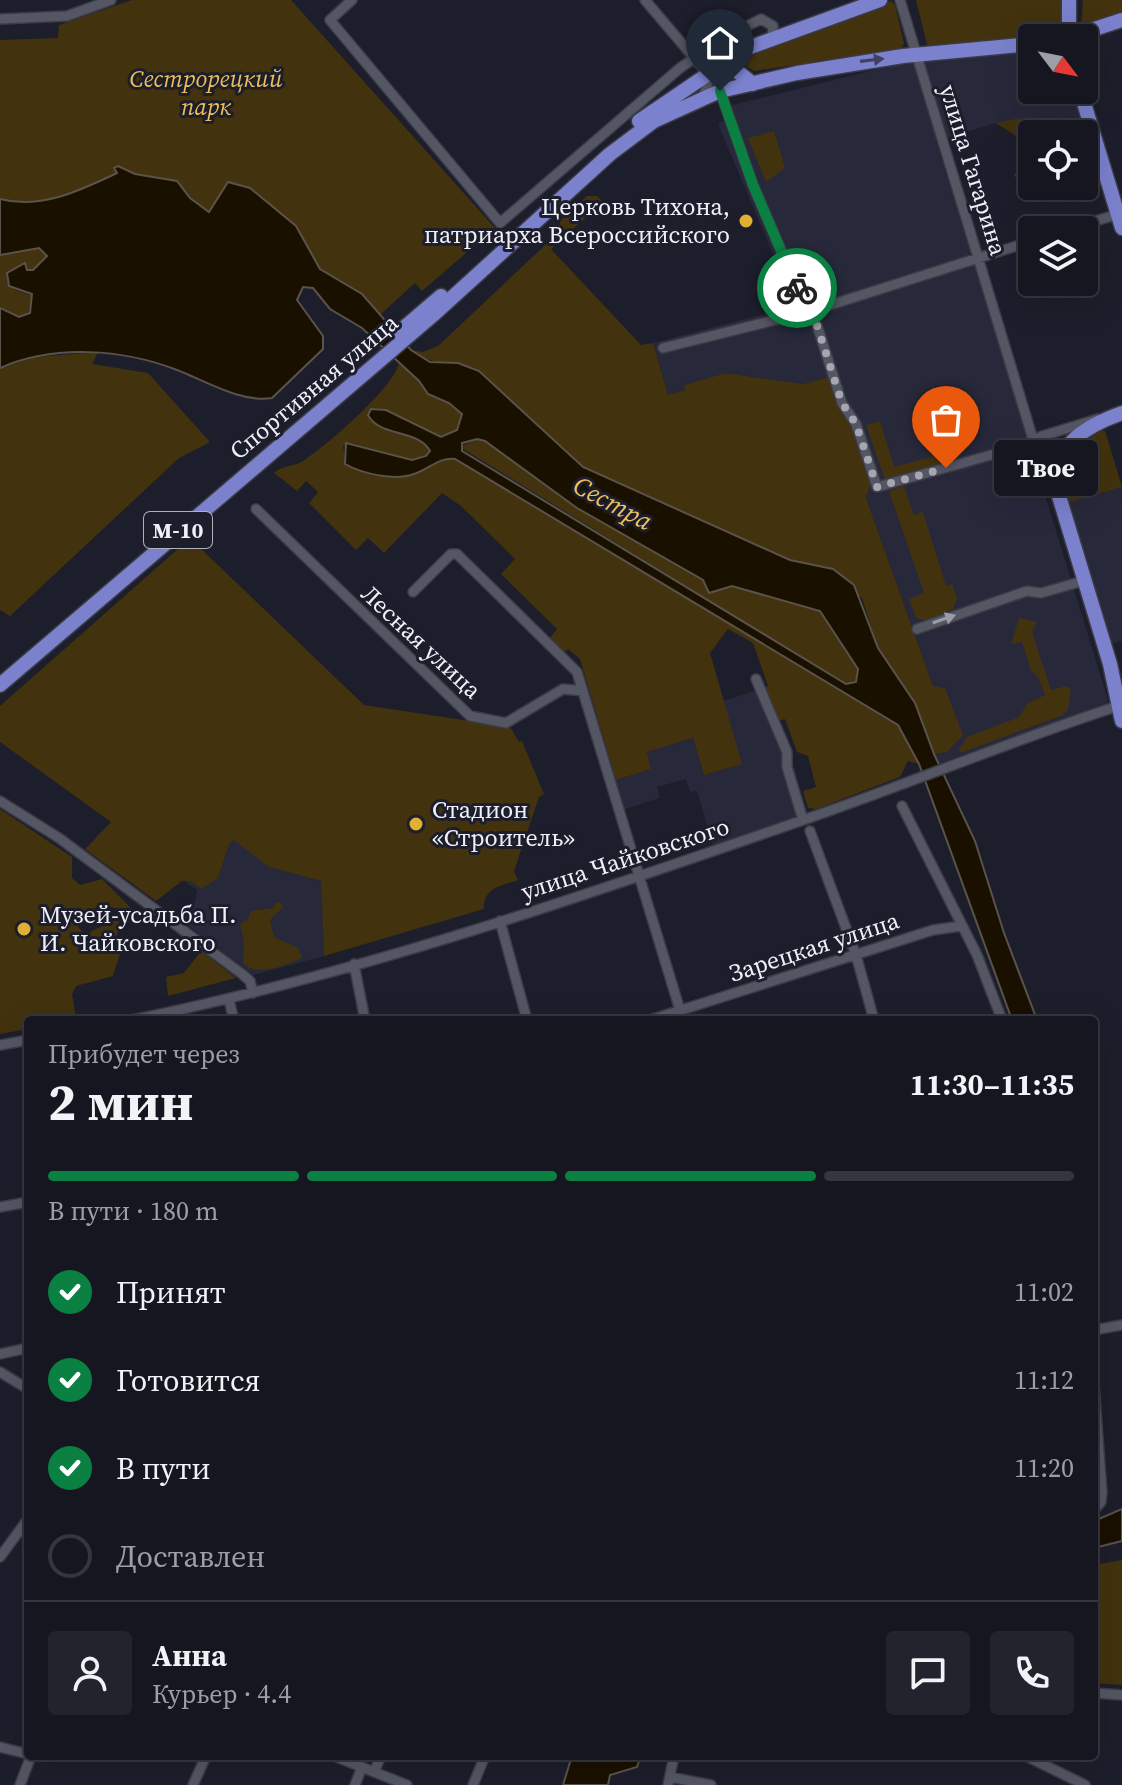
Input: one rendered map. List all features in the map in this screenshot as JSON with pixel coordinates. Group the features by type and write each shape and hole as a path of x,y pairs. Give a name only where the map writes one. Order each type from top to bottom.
{"highway":[{"name":"М-10","path":"650,118 738,53 772,37 880,0"},
{"path":"1068,24 1069,0"},
{"path":"1098,28 1122,20"},
{"name":"М-10","path":"650,118 720,91 829,67 1018,45"},
{"path":"738,53 733,68 753,84"},
{"path":"1084,104 1121,218"},
{"name":"Спортивная улица","path":"0,685 431,311 585,164 650,118"},
{"name":"Спортивная улица","path":"0,672 356,375"},
{"path":"1059,505 1056,466 1074,438 1083,430 1120,414"},
{"name":"улица Гагарина","path":"1059,505 1121,705 1122,721"}],"street":[{"path":"0,19 67,16 111,0"},
{"path":"352,0 330,20 500,223 694,57 761,19 773,26 772,37"},
{"path":"645,0 707,73 708,84 702,98"},
{"name":"улица Гагарина","path":"900,0 1032,443 1059,505"},
{"path":"720,91 756,193 804,304 811,311 842,403 856,424 877,487 1032,443 1079,424 1120,414"},
{"path":"1098,223 1121,218"},
{"path":"663,348 811,311 1018,245"},
{"path":"1032,443 1055,448 1074,438"},
{"name":"Лесная улица","path":"256,509 470,716 506,723 563,689 583,691"},
{"path":"413,592 451,554 460,555 577,672 681,1015"},
{"path":"917,629 1027,591 1041,593 1083,581"},
{"path":"756,679 787,752 787,767 803,820"},
{"name":"улица Чайковского","path":"151,1016 229,1000 500,921 803,820 1121,705"},
{"path":"0,801 59,838 242,974 250,981 253,993"},
{"path":"902,806 961,926 1000,1016"},
{"path":"810,831 856,955 873,1016"},
{"path":"500,921 526,1016"},
{"name":"Зарецкая улица","path":"681,1015 933,930 961,926"},
{"path":"354,964 364,1016"},
{"path":"229,1000 233,1016"},
{"path":"0,1045 24,1041"},
{"path":"0,1207 24,1203"},
{"path":"1098,1329 1122,1325"},
{"path":"0,1354 24,1349"},
{"path":"0,1372 24,1387"},
{"path":"1098,1462 1102,1492 1098,1505"},
{"path":"0,1557 24,1524"},
{"path":"1098,1693 1122,1695"},
{"path":"0,1747 24,1753"},
{"path":"20,1785 28,1760"},
{"path":"193,1785 204,1760"},
{"path":"344,1760 407,1785"},
{"path":"374,1772 379,1760"},
{"path":"473,1785 483,1760"},
{"path":"673,1760 669,1781 711,1785"},
{"path":"1034,1760 1085,1785"},
{"path":"355,1785 362,1767"}],"shaded area":[{"path":"1018,51 1018,104 1081,104 1086,120 1018,120 1018,135 996,123 936,141 1108,700 1106,704 940,768 934,754 947,752 954,741 945,688 933,686 866,498 868,489 829,378 803,384 725,373 684,385 685,390 668,395 653,343 795,306 718,124 727,118 728,106 911,61"},
{"path":"1122,487 1122,641 1109,644 1065,501 1069,503"},
{"path":"760,689 791,758 808,816 714,849 697,791 690,792 686,779 657,787 660,798 625,809 616,780 651,769 647,752 693,738 704,775 741,764 723,701"},
{"path":"246,831 269,867 321,881 324,956 253,975 182,921 196,900 197,890 183,880"}],"green space":[{"name":"Сестрорецкий парк","path":"132,0 291,0 495,228 422,291 415,283 380,315 362,294 320,269 296,226 250,189 228,182 209,212 190,198 177,181 135,174 123,167 98,184 64,196 30,202 0,199 0,40 58,38 59,25"},
{"path":"916,0 1063,0 1064,24 1018,24 1018,37 928,48"},
{"path":"1083,0 1122,0 1122,13 1081,24"},
{"path":"891,1 895,5 904,44 900,49 754,71 746,66 749,58 784,37"},
{"path":"1019,118 1022,120 1018,120 1018,137 996,123"},
{"path":"774,131 785,168 766,182 748,138"},
{"path":"587,196 597,196 603,202 551,249 641,345 653,343 668,395 685,390 684,385 725,373 803,384 829,377 867,466 870,485 866,498 933,686 945,688 963,735 947,752 934,754 915,703 878,648 862,598 824,567 790,560 583,467 479,371 437,362 411,350 423,352 438,346 559,232 560,221"},
{"path":"39,248 47,256 44,263 29,271 25,265 6,281 15,290 33,296 33,305 25,317 11,316 0,308 0,255"},
{"path":"98,352 92,364 148,373 210,442 179,458 10,616 0,610 0,368 36,357"},
{"path":"399,362 435,398 449,403 462,414 460,425 449,434 439,436 383,409 371,409 368,415 374,421 417,439 430,450 426,456 412,460 351,443 343,446 346,464 361,471 398,477 455,459 898,725 919,764 908,761 900,777 816,809 808,808 803,791 816,787 808,756 797,752 785,719 775,722 760,689 768,686 753,643 728,629 710,653 742,764 704,775 693,738 647,752 651,769 616,780 580,659 568,649 563,653 549,639 557,629 501,574 515,559 461,506 442,493 384,553 368,538 356,550 309,503 318,492 306,481 297,491 274,473 303,461 342,430 386,385"},
{"path":"880,421 894,467 953,451 959,459 885,480 866,425"},
{"path":"1101,430 1105,431 1122,487 1069,503 1065,501 1063,489 1068,458 1081,442"},
{"path":"477,439 485,441 577,508 704,580 709,593 732,586 820,611 858,669 856,682 846,684 460,447"},
{"path":"904,486 914,515 923,512 946,586 952,584 957,598 953,609 927,621 916,618 909,599 924,593 889,491"},
{"path":"187,541 197,545 364,705 510,727 519,742 522,741 544,794 539,797 514,871 518,880 490,892 486,896 484,909 324,956 321,881 269,867 234,840 229,844 218,878 201,889 191,881 182,881 156,901 85,849 111,822 0,742 0,706"},
{"path":"1019,618 1037,622 1032,632 1051,690 1066,686 1071,689 1068,709 1063,715 961,753 959,749 967,737 1019,717 1028,703 1045,695 1038,677 1031,671 1022,642 1011,644"},
{"path":"0,809 72,857 72,878 80,885 102,879 130,907 126,910 98,905 78,927 85,934 118,919 121,926 113,942 122,947 113,976 76,986 72,994 76,1016 24,1016 24,1030 0,1034"},
{"path":"280,902 283,907 270,920 274,937 298,948 302,958 271,969 255,970 243,963 244,942 240,924 248,919 251,911 274,908 275,903"},
{"path":"201,951 236,978 168,996 166,977 184,973"},
{"path":"1122,1560 1122,1685 1098,1683 1098,1564"}],"water":[{"name":"Сестра","path":"118,166 135,174 177,181 190,198 209,212 228,182 250,188 296,226 320,269 362,294 411,350 430,362 458,363 479,371 583,467 790,560 833,569 854,585 878,648 915,703 934,754 975,841 1004,933 1035,1016 1011,1016 919,764 898,725 455,459 398,477 361,471 345,464 346,443 412,460 426,456 430,451 417,439 373,422 368,415 371,409 386,410 441,437 457,430 462,414 449,403 428,394 419,381 362,328 330,309 313,288 303,287 297,300 323,336 323,349 272,398 236,394 156,363 112,354 43,355 0,368 0,308 19,317 30,313 32,294 9,286 7,273 25,263 27,270 33,270 47,256 39,248 0,255 0,199 15,202 46,200 117,173 114,168","holes":["477,439 485,441 577,508 703,580 709,593 732,586 820,611 858,669 856,682 846,684 462,451 462,443"]},
{"path":"1122,1509 1122,1541 1098,1547 1098,1519"},
{"path":"571,1760 640,1760 637,1767 610,1775 608,1785 563,1785"}],"way so far":[{"path":"797,288 814,316 842,403 856,424 877,487 887,487 946,468"}],"place":[{"name":"Церковь Тихона, патриарха Всероссийского","path":"746,221"},
{"name":"Твое","path":"946,468"},
{"name":"Стадион «Строитель»","path":"416,824"},
{"name":"Музей-усадьба П. И. Чайковского","path":"24,929"}],"route":[{"path":"720,91 753,185 797,288"}]}
